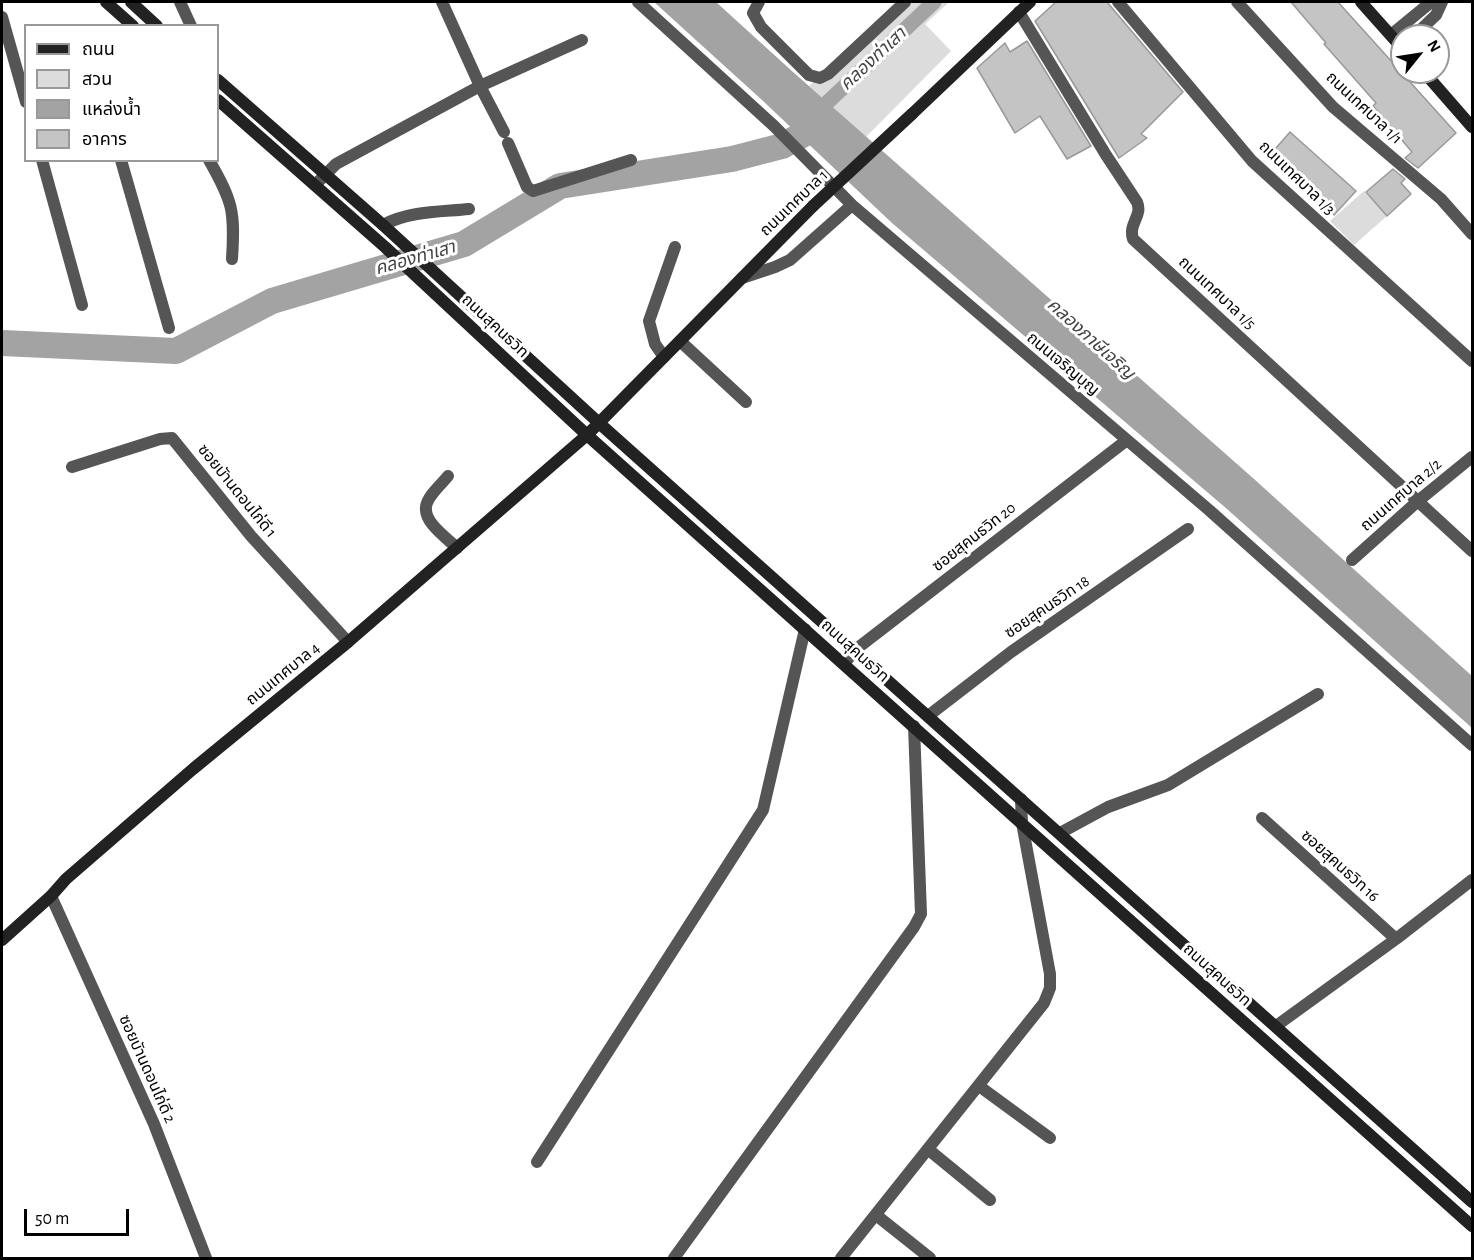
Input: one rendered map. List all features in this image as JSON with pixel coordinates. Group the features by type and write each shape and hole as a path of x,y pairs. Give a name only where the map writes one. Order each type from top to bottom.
{"main road":[{"path":"106,2 131,24"},
{"path":"131,2 155,24"},
{"name":"ถนนเทศบาล 1","path":"587,435 813,206 1030,2"},
{"path":"1361,2 1390,34"},
{"name":"ถนนสุคนธวิท","path":"219,81 383,225 599,423 1473,1202"},
{"path":"1435,84 1473,127"},
{"name":"ถนนสุคนธวิท","path":"219,101 385,247 587,435 1473,1226"},
{"path":"485,339 495,328"},
{"name":"ถนนเทศบาล 4","path":"2,940 51,896 66,879 193,769 348,642 587,435"}],"street":[{"path":"180,2 189,24"},
{"path":"442,2 527,187 533,190 632,160"},
{"name":"ถนนเจริญบุญ","path":"638,2 782,135 852,206 1218,517 1473,746"},
{"path":"759,2 753,13 761,27 809,75 820,78 828,74 905,2"},
{"name":"ถนนเทศบาล 1/3","path":"1118,2 1252,161 1473,361"},
{"name":"ถนนเทศบาล 1/1","path":"1237,2 1333,107 1441,199 1473,234"},
{"path":"1404,24 1431,2"},
{"path":"1427,24 1436,15 1442,2"},
{"name":"ถนนเทศบาล 1/5","path":"1019,12 1137,202 1140,208 1130,232 1133,239 1473,551"},
{"path":"2,16 24,95"},
{"path":"315,185 336,164 365,148 480,86 582,40"},
{"path":"43,162 82,305"},
{"path":"122,162 169,328"},
{"path":"209,162 225,188 231,206 234,220 232,259"},
{"path":"742,278 790,260 852,206"},
{"path":"383,225 395,218 411,214 469,209"},
{"path":"664,357 655,344 649,321 675,247"},
{"path":"680,340 746,402"},
{"name":"ซอยบัานดอนไก่ดี 1","path":"72,467 160,438 172,438 251,536 348,642"},
{"name":"ซอยสุคนธวิท 20","path":"844,664 855,650 1127,440"},
{"name":"ถนนเทศบาล 2/2","path":"1352,560 1418,501 1473,457"},
{"path":"448,476 426,507 428,517 457,548"},
{"name":"ซอยสุคนธวิท 18","path":"928,716 1011,652 1188,530"},
{"path":"537,1162 763,810 806,629"},
{"path":"1060,833 1108,807 1168,785 1318,694"},
{"path":"674,1258 914,927 921,914 914,726"},
{"path":"842,1258 1044,1003 1050,988 1050,974 1022,823 1021,799"},
{"name":"ซอยสุคนธวิท 16","path":"1262,818 1396,939"},
{"path":"1276,1026 1473,880"},
{"name":"ซอยบัานดอนไก่ดี 2","path":"51,896 154,1124 206,1258"},
{"path":"979,1086 1050,1138"},
{"path":"928,1150 990,1200"},
{"path":"876,1215 930,1258"}],"green space":[{"path":"904,2 949,2 925,24 951,51 866,137 809,86"},
{"path":"1364,191 1387,216 1354,245 1330,221"}],"water":[{"name":"คลองภาษีเจริญ","path":"654,2 716,2 1254,479 1472,676 1472,728 1227,509 892,223"}],"building":[{"path":"1056,2 1107,2 1183,92 1141,134 1147,138 1119,158 1035,21"},
{"path":"1291,2 1338,2 1390,60 1390,84 1412,84 1456,133 1418,168 1405,158 1412,152 1373,106 1376,103 1324,44 1326,43"},
{"path":"1027,41 1091,146 1067,159 1040,116 1015,133 977,68 1005,43 1010,52"},
{"path":"1290,132 1356,191 1334,215 1269,156"},
{"path":"1393,169 1405,179 1401,183 1411,194 1387,216 1366,192"}],"waterway":[{"name":"คลองท่าเสา","path":"814,115 934,2"},
{"name":"คลองท่าเสา","path":"2,343 176,351 272,301 464,244 560,186 732,159 782,146 820,125"}]}
